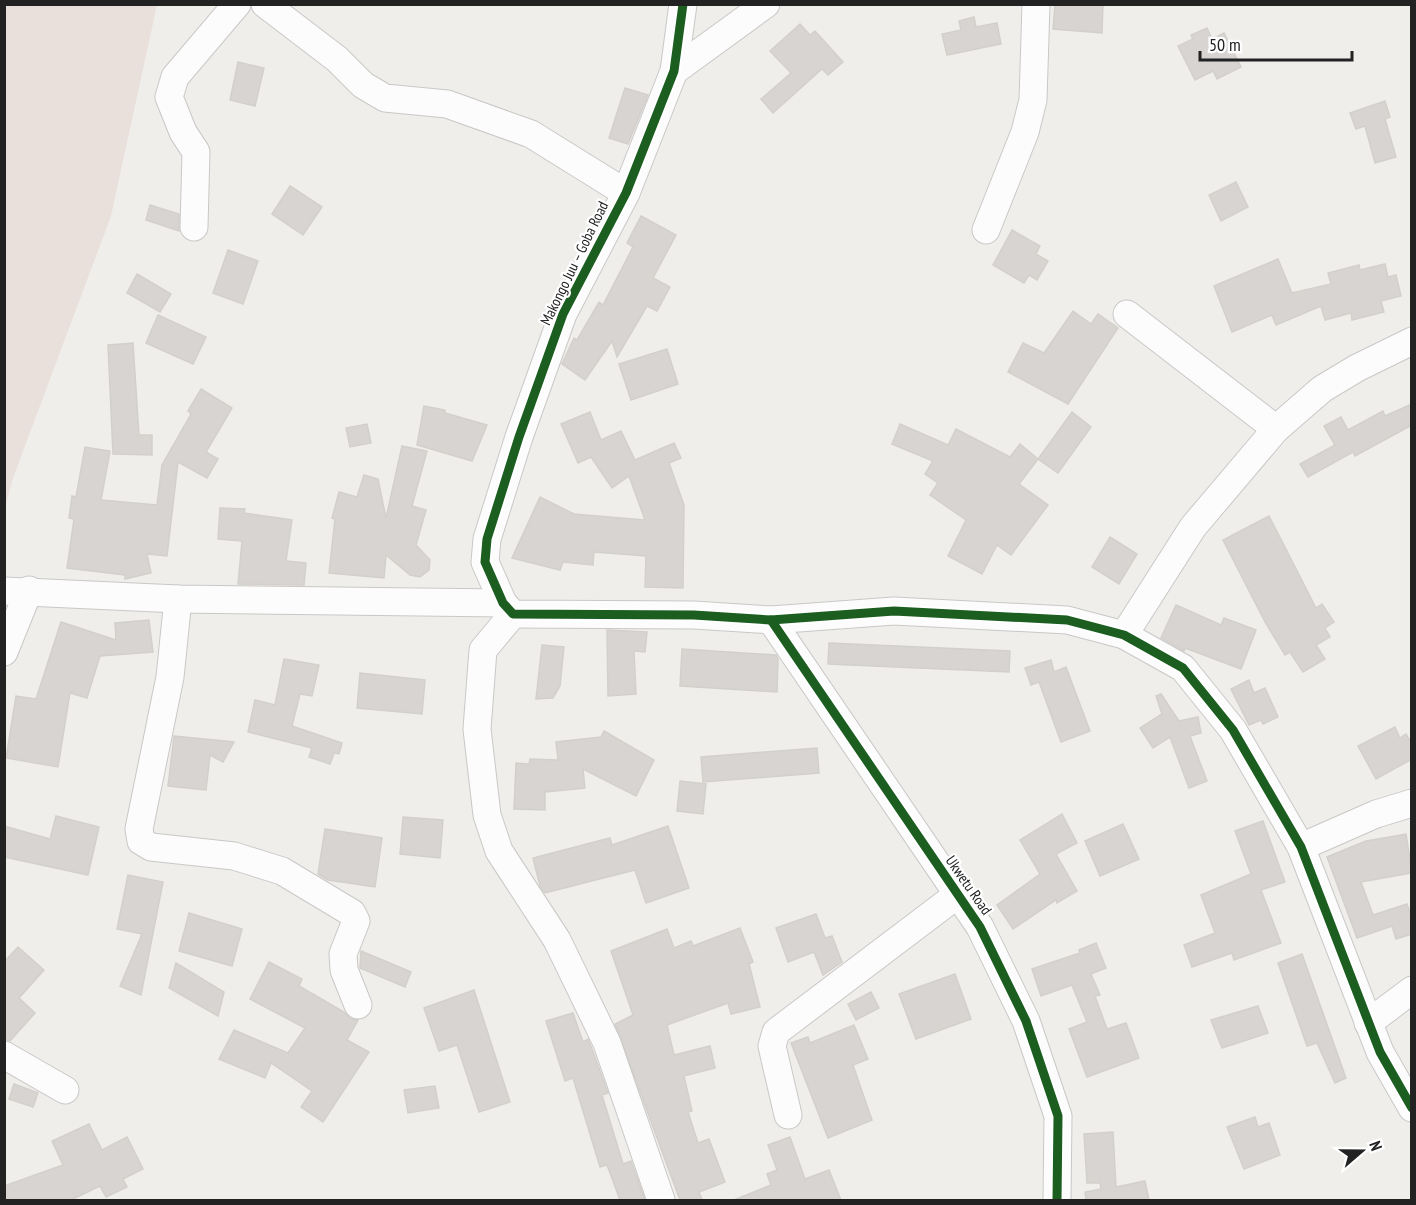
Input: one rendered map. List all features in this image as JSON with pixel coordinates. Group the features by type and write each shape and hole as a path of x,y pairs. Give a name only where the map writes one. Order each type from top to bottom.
{"street":[{"path":"194,227 196,152 183,132 169,98 175,77 237,4"},
{"path":"265,4 337,59 363,85 386,98 447,104 531,134 626,193"},
{"name":"Makongo Juu – Goba Road","path":"508,609 485,562 487,539 519,437 563,314 626,193 674,71 683,4"},
{"path":"674,71 766,4"},
{"path":"986,230 1025,132 1033,100 1036,4"},
{"path":"1127,314 1276,429"},
{"path":"1124,635 1192,527 1276,429 1322,389 1357,368 1412,341"},
{"path":"4,652 17,590 178,598 694,615 771,620 894,611 1068,620 1124,635 1184,668 1233,730 1301,847 1380,1052 1412,1107"},
{"path":"178,598 170,677 139,829 141,841 151,847 234,856 282,871 352,912 356,921 343,954 344,970 358,1005"},
{"path":"508,609 483,650 477,729 487,815 499,851 557,940 607,1043 662,1200"},
{"name":"Ukwetu Road","path":"771,620 980,927 1006,978 1043,1068 1058,1116 1058,1200"},
{"path":"1301,847 1376,814 1412,803"},
{"path":"789,1115 772,1046 776,1032 957,895"},
{"path":"1368,1023 1412,990"},
{"path":"4,1055 65,1090"}],"shaded area":[{"path":"5,4 157,5 111,216 13,478 5,508"}],"building":[{"path":"1055,4 1103,4 1102,33 1053,29"},
{"path":"974,17 976,27 997,23 1001,44 947,55 942,34 961,30 959,21"},
{"path":"800,24 810,35 815,31 843,62 828,75 822,69 773,113 761,99 791,73 770,51"},
{"path":"1207,28 1212,39 1224,33 1241,67 1217,79 1213,71 1195,80 1178,46 1193,39 1191,35"},
{"path":"238,62 264,68 255,106 230,100"},
{"path":"625,88 648,95 628,144 609,138"},
{"path":"1385,101 1390,117 1385,119 1396,157 1375,163 1365,126 1356,129 1350,113"},
{"path":"1236,182 1248,207 1221,221 1209,195"},
{"path":"290,186 322,207 303,235 272,214"},
{"path":"150,205 179,214 179,231 146,220"},
{"path":"641,216 676,235 653,278 670,287 657,311 647,306 617,357 612,341 585,380 562,364 574,338 577,340 599,302 603,305 633,247 627,243"},
{"path":"1012,230 1040,246 1036,254 1048,261 1037,280 1029,275 1024,283 993,265"},
{"path":"228,250 258,261 243,304 213,293"},
{"path":"1278,259 1292,293 1331,284 1328,273 1359,265 1360,270 1385,264 1388,277 1396,275 1401,296 1381,301 1384,312 1352,320 1351,313 1325,320 1321,306 1276,325 1272,315 1232,332 1214,286"},
{"path":"137,274 171,294 160,312 127,293"},
{"path":"1073,311 1091,324 1098,314 1118,328 1068,404 1008,372 1023,343 1044,353"},
{"path":"158,315 206,337 193,364 146,343"},
{"path":"133,343 139,435 152,435 152,455 113,454 108,345"},
{"path":"667,349 678,384 631,400 619,364"},
{"path":"201,389 232,408 206,452 218,459 207,478 178,462 167,556 147,554 151,573 125,579 125,575 67,568 74,519 69,518 72,496 76,497 85,447 110,451 101,500 157,505 162,465 191,414 188,411"},
{"path":"1412,404 1412,425 1355,456 1353,452 1308,477 1300,464 1335,445 1324,426 1341,417 1348,430 1383,411 1385,416"},
{"path":"424,406 445,410 445,413 487,425 472,461 417,445"},
{"path":"590,412 601,440 621,431 635,460 674,443 681,458 669,463 684,505 683,588 645,587 646,556 594,552 593,565 563,562 560,570 512,558 540,497 574,514 645,520 629,476 612,488 591,457 578,463 561,424"},
{"path":"1072,412 1091,427 1058,473 1038,459"},
{"path":"367,424 371,443 350,447 346,428"},
{"path":"900,424 948,445 956,429 1010,457 1020,444 1038,459 1019,484 1048,505 1011,555 997,545 982,574 948,556 966,520 930,495 938,483 925,474 933,461 892,444"},
{"path":"402,446 427,451 412,506 426,510 416,545 430,560 429,570 420,577 410,575 386,555 384,578 329,573 335,519 332,518 339,492 357,497 364,475 378,479 386,518"},
{"path":"220,508 245,509 244,513 292,520 286,561 306,563 304,585 238,584 242,541 218,539"},
{"path":"1269,516 1316,608 1322,604 1334,622 1325,628 1330,637 1316,645 1325,659 1303,672 1290,652 1285,655 1265,622 1223,540"},
{"path":"1110,537 1137,554 1119,584 1092,567"},
{"path":"1176,605 1221,625 1224,618 1256,630 1241,669 1185,648 1184,651 1161,638"},
{"path":"149,620 153,652 100,656 87,698 70,693 58,767 6,758 16,696 36,699 61,622 116,640 115,623"},
{"path":"607,630 647,632 645,652 634,651 636,694 608,696"},
{"path":"829,643 1010,651 1009,672 828,664"},
{"path":"542,645 564,647 560,686 553,698 536,699"},
{"path":"682,649 776,655 778,659 777,692 680,686"},
{"path":"284,659 319,665 312,696 300,694 292,726 342,743 339,754 334,753 330,764 309,757 312,748 248,732 255,700 275,705"},
{"path":"1051,660 1054,672 1066,667 1090,731 1061,742 1039,682 1031,685 1025,668"},
{"path":"360,673 425,680 422,714 357,708"},
{"path":"1249,680 1254,693 1265,688 1278,717 1263,724 1261,720 1249,725 1231,689"},
{"path":"1161,694 1179,721 1198,717 1201,733 1190,736 1207,781 1189,788 1170,737 1153,748 1140,728 1162,714 1156,696"},
{"path":"1395,727 1400,738 1406,734 1412,744 1412,759 1376,779 1358,746"},
{"path":"604,731 654,760 636,796 583,769 585,788 545,792 545,810 514,809 516,763 529,764 530,759 558,760 556,742 601,737"},
{"path":"174,736 234,742 223,762 210,755 206,790 168,786"},
{"path":"817,748 819,773 703,782 701,757"},
{"path":"680,781 706,784 703,814 677,811"},
{"path":"1062,814 1077,843 1056,854 1077,891 1057,903 1056,900 1013,929 997,905 1040,874 1020,840"},
{"path":"56,816 99,827 88,875 4,857 4,826 50,839"},
{"path":"403,817 443,820 440,858 400,854"},
{"path":"1263,821 1285,882 1261,890 1281,943 1234,960 1232,953 1192,967 1184,945 1215,933 1201,895 1251,874 1235,831"},
{"path":"1123,824 1139,859 1100,876 1085,841"},
{"path":"668,826 689,888 646,903 635,870 545,893 540,886 533,858 610,838 612,845"},
{"path":"325,829 382,838 375,887 328,880 318,874"},
{"path":"1406,834 1412,873 1361,882 1373,915 1407,904 1412,918 1412,934 1396,939 1392,926 1357,938 1327,857 1366,841"},
{"path":"128,875 163,882 141,995 120,986 142,934 117,929"},
{"path":"189,913 242,929 232,966 179,951"},
{"path":"816,914 825,938 832,936 842,962 823,975 814,952 788,962 776,928"},
{"path":"740,928 753,962 749,964 760,1007 731,1014 728,1003 667,1025 674,1055 710,1046 715,1068 684,1076 692,1111 688,1112 698,1143 709,1139 725,1182 699,1192 702,1200 680,1200 615,1024 633,1015 611,951 667,929 674,948 691,941 693,946"},
{"path":"1096,943 1106,968 1091,974 1100,995 1095,996 1107,1029 1126,1023 1139,1058 1087,1077 1069,1029 1087,1022 1072,985 1041,996 1032,969 1080,953 1079,950"},
{"path":"18,947 44,970 19,998 35,1013 10,1041 4,1039 4,962"},
{"path":"361,951 411,972 405,987 360,968"},
{"path":"1302,954 1346,1078 1335,1083 1317,1043 1307,1046 1278,963"},
{"path":"269,962 302,979 299,986 344,1012 349,1018 358,1020 347,1040 369,1052 323,1122 301,1107 312,1091 271,1063 265,1078 219,1059 234,1030 288,1053 305,1028 250,999"},
{"path":"176,963 224,992 218,1016 169,988"},
{"path":"955,974 971,1019 916,1039 899,994"},
{"path":"474,990 510,1102 479,1112 457,1045 439,1051 424,1008"},
{"path":"871,992 879,1008 856,1020 848,1004"},
{"path":"1258,1006 1268,1033 1222,1048 1211,1020"},
{"path":"573,1013 583,1042 588,1039 608,1093 602,1095 623,1164 631,1161 645,1200 620,1200 607,1165 600,1167 573,1078 565,1081 546,1021"},
{"path":"854,1025 868,1059 853,1065 872,1120 828,1138 791,1043 808,1037 810,1043"},
{"path":"14,1084 38,1093 33,1107 9,1099"},
{"path":"435,1086 439,1108 408,1113 404,1090"},
{"path":"1255,1117 1258,1127 1269,1123 1280,1155 1244,1169 1227,1127"},
{"path":"89,1124 102,1150 127,1137 143,1169 123,1179 127,1187 106,1197 100,1186 71,1200 4,1200 4,1186 63,1165 52,1141"},
{"path":"1113,1132 1116,1187 1145,1181 1149,1200 1086,1200 1085,1192 1101,1189 1100,1183 1087,1183 1084,1134"},
{"path":"790,1137 805,1179 829,1170 841,1200 734,1200 771,1185 767,1174 777,1170 768,1145"}],"cycle path":[{"path":"683,4 674,71 626,193 563,314 519,437 487,539 485,562 503,603 513,614 694,615 771,620 894,611 1067,620 1124,635 1183,668 1233,730 1301,847 1380,1052 1412,1108"},
{"path":"771,620 980,927 1026,1021 1058,1116 1057,1200"}]}
